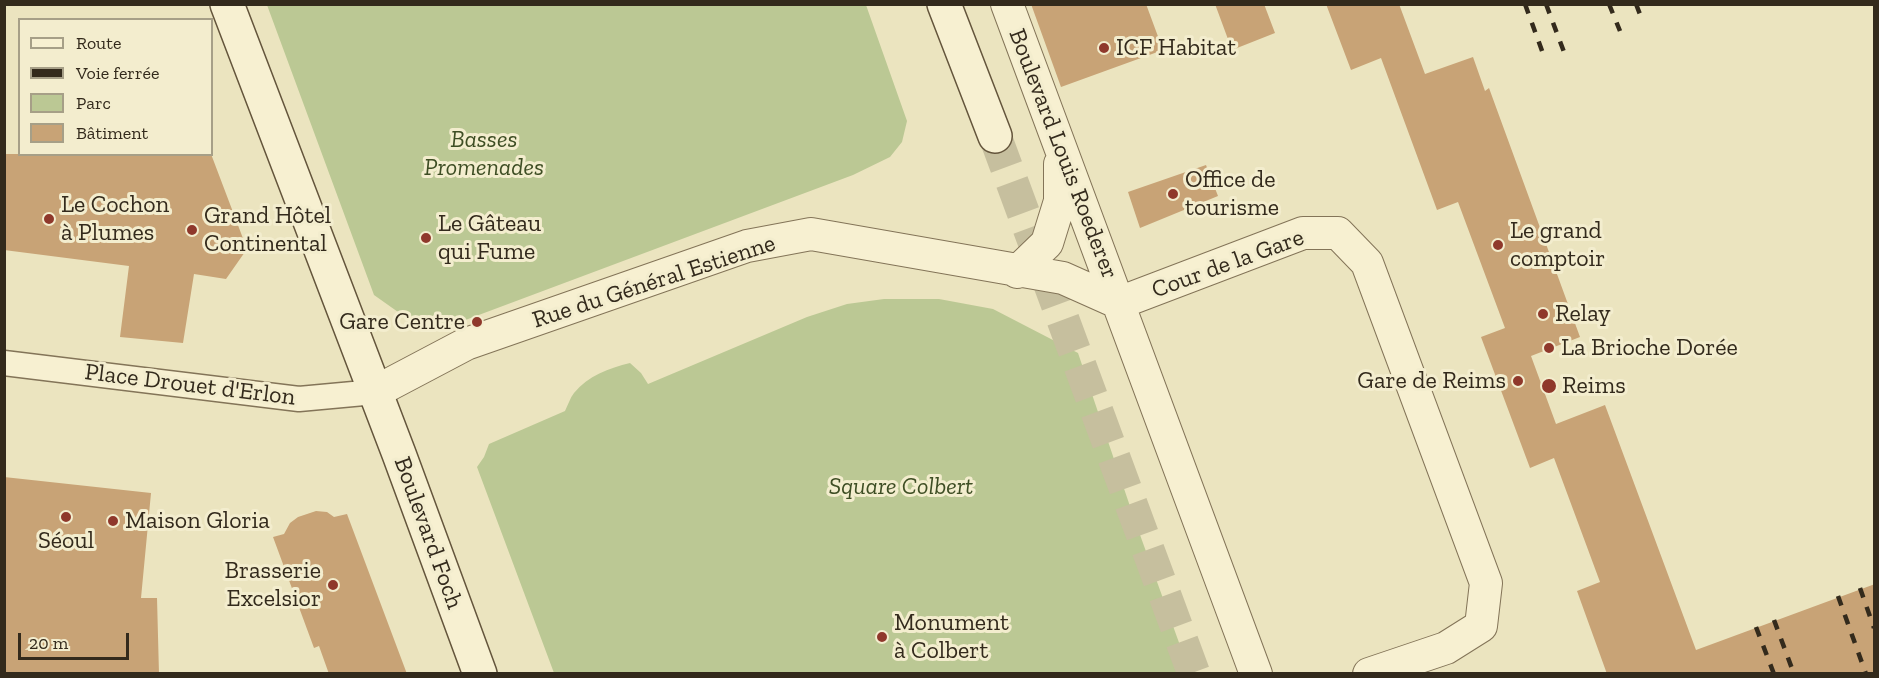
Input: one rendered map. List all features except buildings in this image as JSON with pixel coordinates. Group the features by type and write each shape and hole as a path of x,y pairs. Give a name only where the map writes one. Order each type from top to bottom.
{"main road":[{"name":"Boulevard Foch","path":"227,4 480,674"},
{"path":"944,4 995,136"}],"street":[{"name":"Boulevard Louis Roederer","path":"1007,4 1119,303"},
{"path":"1017,272 1047,243 1060,201 1060,146"},
{"name":"Cour de la Gare","path":"1119,303 1303,233 1338,232 1367,263 1486,583 1481,626 1446,648 1369,674"},
{"name":"Rue du Général Estienne","path":"375,392 466,344 747,246 811,234 1017,272 1063,278 1119,303"},
{"path":"1119,303 1259,668"},
{"name":"Place Drouet d'Erlon","path":"4,363 299,399 375,392"}],"green space":[{"name":"Basses Promenades","path":"267,5 866,5 907,121 902,142 890,157 853,175 444,328 415,324 374,295"},
{"name":"Square Colbert","path":"884,299 939,299 993,309 1078,353 1190,673 554,673 477,467 489,444 565,411 580,387 592,377 614,367 630,363 641,373 648,384 807,317 847,304"}],"tunnel":[{"path":"995,136 1194,674"}],"railway":[{"path":"1525,4 1545,59"},
{"path":"1546,4 1564,52"},
{"path":"1609,4 1620,31"},
{"path":"1636,4 1643,22"},
{"path":"1860,588 1874,628"},
{"path":"1838,596 1866,674"},
{"path":"1774,620 1794,674"},
{"path":"1756,627 1774,674"}],"place":[{"name":"ICF Habitat","path":"1104,48"},
{"name":"Office de tourisme","path":"1173,194"},
{"name":"Le Cochon à Plumes","path":"49,219"},
{"name":"Grand Hôtel Continental","path":"192,230"},
{"name":"Le Gâteau qui Fume","path":"426,238"},
{"name":"Le grand comptoir","path":"1498,245"},
{"name":"Relay","path":"1543,314"},
{"name":"Gare Centre","path":"477,322"},
{"name":"La Brioche Dorée","path":"1549,348"},
{"name":"Gare de Reims","path":"1518,381"},
{"name":"Reims","path":"1549,386"},
{"name":"Séoul","path":"66,517"},
{"name":"Maison Gloria","path":"113,521"},
{"name":"Brasserie Excelsior","path":"333,585"},
{"name":"Monument à Colbert","path":"882,637"}]}
